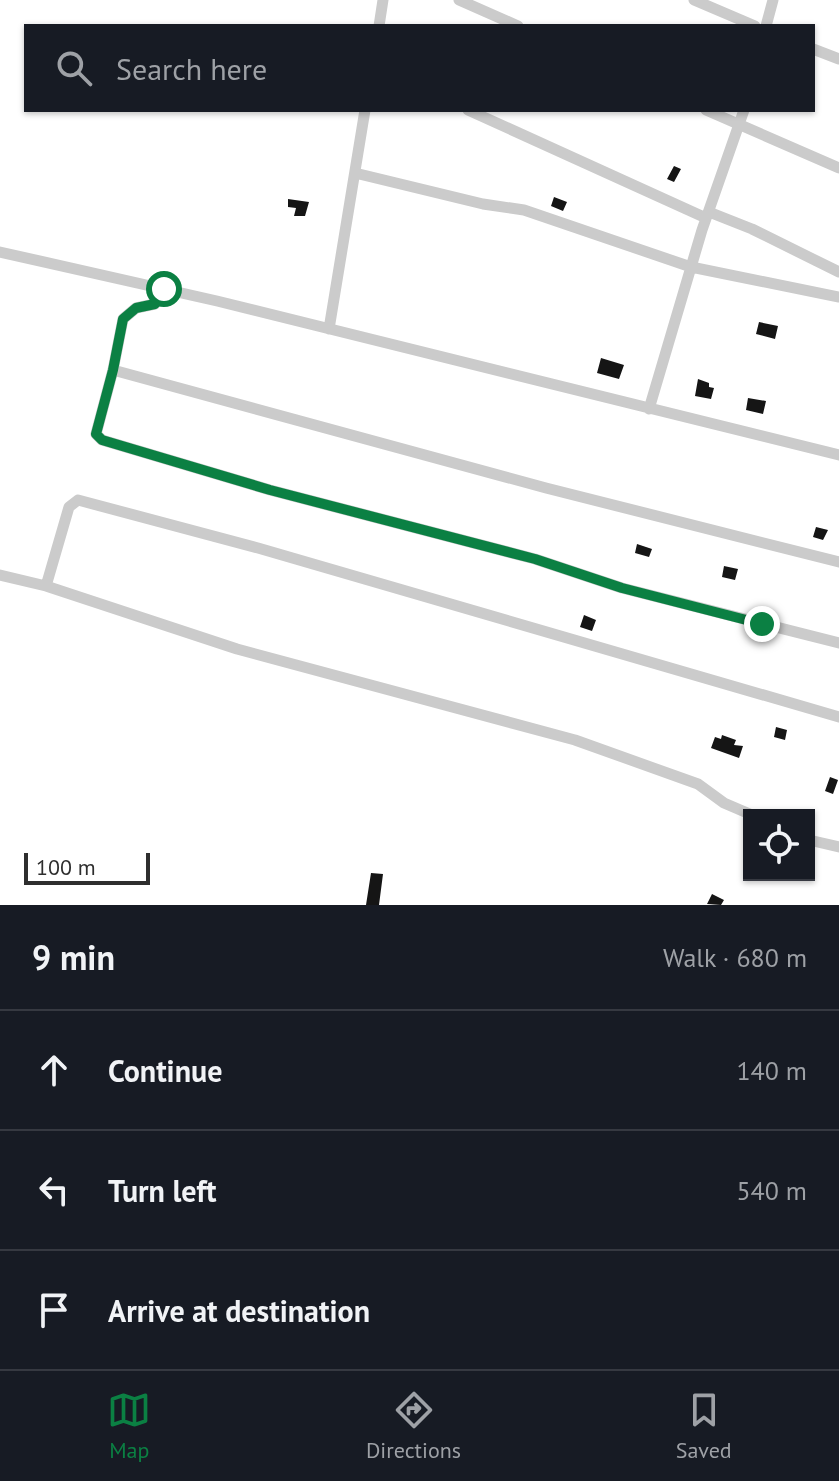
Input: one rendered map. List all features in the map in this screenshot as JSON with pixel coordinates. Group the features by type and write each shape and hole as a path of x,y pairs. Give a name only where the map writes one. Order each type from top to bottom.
{"street":[{"path":"379,24 383,0"},
{"path":"459,0 513,24"},
{"path":"694,0 750,24"},
{"path":"767,24 773,0"},
{"path":"815,50 839,59"},
{"path":"329,329 365,112"},
{"path":"473,112 707,215 752,229 839,272"},
{"path":"711,112 839,168"},
{"path":"649,409 707,215 743,112"},
{"path":"355,173 483,204 524,210 691,267 839,297"},
{"path":"0,252 164,289 839,455"},
{"path":"164,289 155,304 136,308 123,319 96,434 102,440 270,490 535,559 622,588 839,643"},
{"path":"113,370 546,488 839,562"},
{"path":"46,586 69,507 78,500 258,548 839,717"},
{"path":"0,575 46,586 237,649 575,740 698,784 724,803 743,811"},
{"path":"815,841 839,847"}],"building":[{"path":"674,166 681,169 674,182 667,179"},
{"path":"554,197 567,202 563,211 551,206"},
{"path":"288,199 309,202 305,216 294,216 296,208 288,207"},
{"path":"759,322 778,326 775,339 756,334"},
{"path":"601,358 624,365 619,379 597,373"},
{"path":"698,379 714,388 711,399 695,396"},
{"path":"748,398 766,401 763,414 746,410"},
{"path":"816,527 828,530 823,540 813,537"},
{"path":"637,544 652,549 649,557 635,553"},
{"path":"724,566 738,569 735,580 722,577"},
{"path":"584,615 596,620 592,631 580,627"},
{"path":"776,727 787,730 785,740 774,737"},
{"path":"722,735 736,740 734,745 743,746 739,758 711,748 715,737 721,739"},
{"path":"830,777 838,780 833,794 825,791"},
{"path":"371,873 383,874 379,905 366,905"},
{"path":"712,894 724,900 721,905 707,904"}],"route":[{"path":"164,289 155,304 136,308 123,319 96,434 102,440 270,490 535,559 622,588 762,624"}]}
